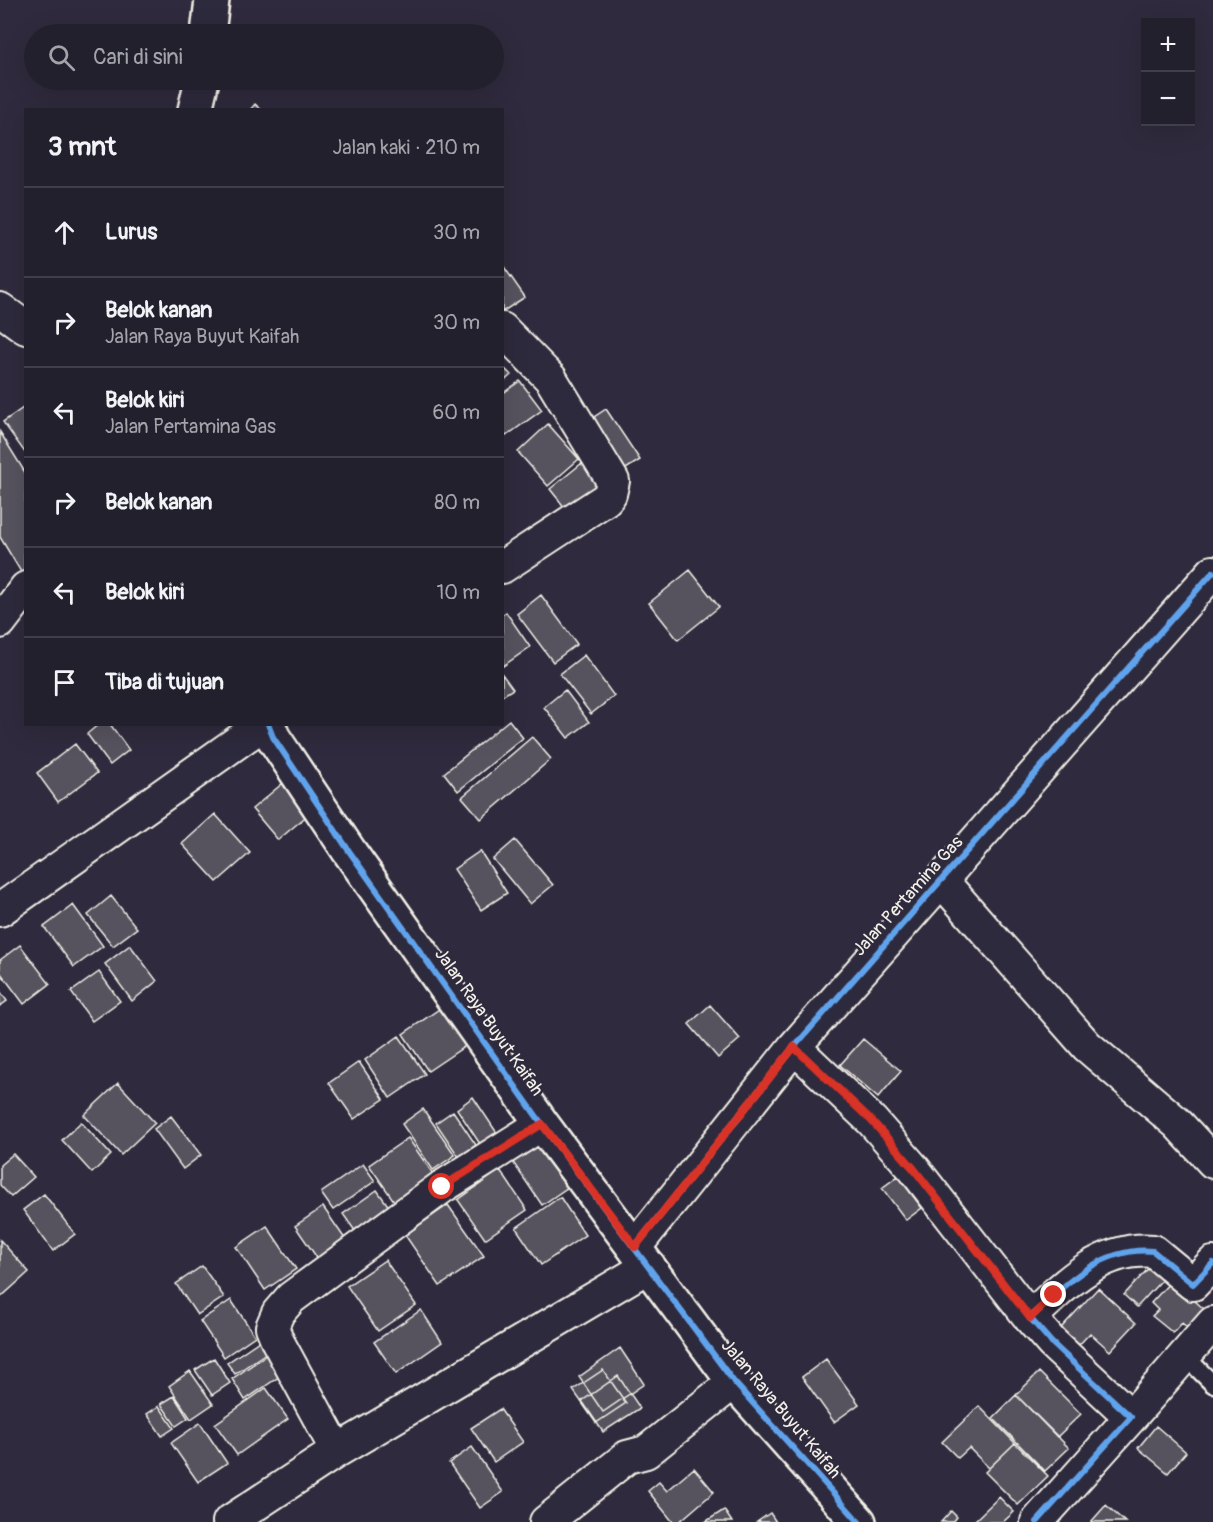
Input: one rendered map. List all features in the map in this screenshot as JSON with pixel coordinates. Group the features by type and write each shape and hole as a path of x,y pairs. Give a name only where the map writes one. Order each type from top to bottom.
{"street":[{"path":"209,24 212,0"},
{"path":"195,108 200,90"},
{"path":"0,309 24,327"},
{"path":"504,330 551,379 613,481 613,486 606,499 504,566"},
{"name":"Jalan Pertamina Gas","path":"642,1256 794,1047 1213,572"},
{"path":"0,622 24,591"},
{"path":"0,910 274,728"},
{"name":"Jalan Raya Buyut Kaifah","path":"274,728 349,851 542,1124 734,1382 859,1522"},
{"path":"942,881 1087,1046 1177,1123 1213,1162"},
{"path":"794,1047 872,1121 914,1169 1052,1343 1131,1417"},
{"path":"337,1451 278,1342 272,1327 278,1313 291,1298 442,1187 542,1124"},
{"path":"1030,1318 1080,1273 1123,1253 1153,1251 1206,1284"},
{"path":"229,1522 642,1256"},
{"path":"1036,1522 1213,1323"},
{"path":"546,1522 627,1457 646,1452 734,1382"}],"lane":[{"path":"1185,1356 1213,1384"}],"building":[{"path":"504,267 525,297 504,311"},
{"path":"504,368 511,375 504,381"},
{"path":"520,381 542,410 506,436 504,434 504,393"},
{"path":"24,407 24,451 3,422"},
{"path":"606,409 640,460 615,476 582,425"},
{"path":"548,424 579,459 548,486 518,452"},
{"path":"0,432 24,471 24,577 0,537"},
{"path":"582,463 605,491 573,518 550,489"},
{"path":"690,570 719,607 678,640 649,603"},
{"path":"541,595 577,644 553,662 517,614"},
{"path":"506,612 530,647 504,665 504,614"},
{"path":"584,655 614,696 591,714 560,674"},
{"path":"504,677 513,689 504,695"},
{"path":"565,690 589,722 568,738 544,707"},
{"path":"509,720 523,738 458,791 444,773"},
{"path":"97,726 111,726 129,750 110,765 87,734"},
{"path":"532,737 551,759 481,819 462,797"},
{"path":"75,744 97,773 58,802 37,773"},
{"path":"283,783 309,814 278,840 252,809"},
{"path":"215,814 250,853 217,882 182,844"},
{"path":"515,840 553,885 530,904 493,859"},
{"path":"480,851 507,893 481,910 454,869"},
{"path":"111,896 137,928 113,946 88,915"},
{"path":"73,905 103,946 74,967 44,927"},
{"path":"20,945 50,984 24,1004 0,972 0,960"},
{"path":"130,945 157,981 132,1001 105,964"},
{"path":"99,972 120,1001 92,1021 71,992"},
{"path":"0,991 7,1001 0,1006"},
{"path":"445,1005 471,1042 428,1071 403,1034"},
{"path":"710,1005 740,1039 718,1058 689,1024"},
{"path":"399,1036 425,1074 390,1098 365,1060"},
{"path":"863,1039 901,1071 878,1098 840,1065"},
{"path":"359,1062 384,1099 354,1119 329,1083"},
{"path":"118,1083 155,1123 121,1155 84,1115"},
{"path":"473,1097 497,1133 480,1144 457,1109"},
{"path":"423,1109 455,1155 433,1170 402,1124"},
{"path":"453,1111 476,1145 459,1157 436,1123"},
{"path":"171,1116 201,1155 183,1169 154,1129"},
{"path":"81,1122 111,1155 92,1173 62,1140"},
{"path":"408,1138 438,1181 399,1208 369,1165"},
{"path":"538,1138 571,1185 542,1205 510,1158"},
{"path":"13,1154 34,1177 11,1197 0,1185 0,1165"},
{"path":"363,1164 375,1181 333,1210 321,1193"},
{"path":"500,1170 527,1210 485,1239 458,1200"},
{"path":"898,1176 922,1208 906,1220 882,1188"},
{"path":"377,1190 397,1218 363,1242 343,1214"},
{"path":"44,1194 75,1234 53,1251 23,1210"},
{"path":"560,1197 585,1235 541,1265 516,1228"},
{"path":"448,1205 484,1256 440,1286 405,1235"},
{"path":"323,1207 352,1249 324,1268 295,1226"},
{"path":"267,1226 296,1269 265,1290 236,1247"},
{"path":"0,1240 29,1272 0,1298"},
{"path":"1157,1259 1170,1271 1137,1307 1124,1295"},
{"path":"385,1260 416,1305 378,1331 347,1286"},
{"path":"202,1266 224,1297 197,1315 176,1284"},
{"path":"1172,1280 1205,1310 1189,1329 1182,1323 1173,1333 1152,1316 1158,1310 1151,1303"},
{"path":"1098,1288 1136,1323 1110,1351 1090,1333 1079,1345 1061,1328"},
{"path":"231,1300 255,1336 224,1357 200,1321"},
{"path":"421,1310 442,1342 396,1374 374,1342"},
{"path":"262,1339 269,1351 235,1374 227,1363"},
{"path":"620,1348 644,1384 603,1412 579,1377"},
{"path":"275,1349 289,1370 245,1400 232,1379"},
{"path":"214,1358 230,1383 212,1395 195,1370"},
{"path":"826,1359 859,1404 834,1422 802,1377"},
{"path":"603,1370 626,1403 596,1423 573,1390"},
{"path":"190,1371 213,1404 191,1419 169,1386"},
{"path":"1039,1372 1081,1414 1057,1437 1016,1395"},
{"path":"618,1376 640,1408 603,1432 582,1401"},
{"path":"266,1388 288,1419 237,1455 215,1424"},
{"path":"1016,1395 1069,1448 1045,1471 993,1418"},
{"path":"174,1396 188,1418 176,1426 161,1404"},
{"path":"159,1406 174,1428 162,1436 147,1414"},
{"path":"979,1406 1015,1443 989,1468 969,1448 958,1458 942,1442"},
{"path":"500,1409 523,1442 494,1462 471,1428"},
{"path":"200,1423 227,1463 198,1482 171,1443"},
{"path":"1156,1426 1186,1452 1168,1473 1138,1448"},
{"path":"1015,1443 1048,1476 1018,1505 985,1472"},
{"path":"472,1447 503,1492 480,1508 449,1463"},
{"path":"694,1468 714,1492 679,1522 673,1522 648,1491 659,1482 667,1491"},
{"path":"999,1497 1014,1512 1003,1522 973,1522"},
{"path":"1106,1505 1125,1522 1091,1522"},
{"path":"724,1510 732,1522 705,1522"},
{"path":"951,1511 957,1517 953,1522 941,1522"},
{"path":"770,1513 776,1522 757,1522"}],"cycle path":[{"path":"635,1247 794,1047 1213,572"},
{"path":"269,726 273,737 349,851 542,1124 734,1382 859,1522"},
{"path":"1037,1522 1131,1417 1052,1343 1030,1318 1085,1270 1117,1255 1134,1251 1153,1251 1193,1284 1213,1263"}],"route":[{"path":"442,1187 542,1124 635,1247 794,1047 872,1121 914,1169 1030,1318 1054,1295"}]}
